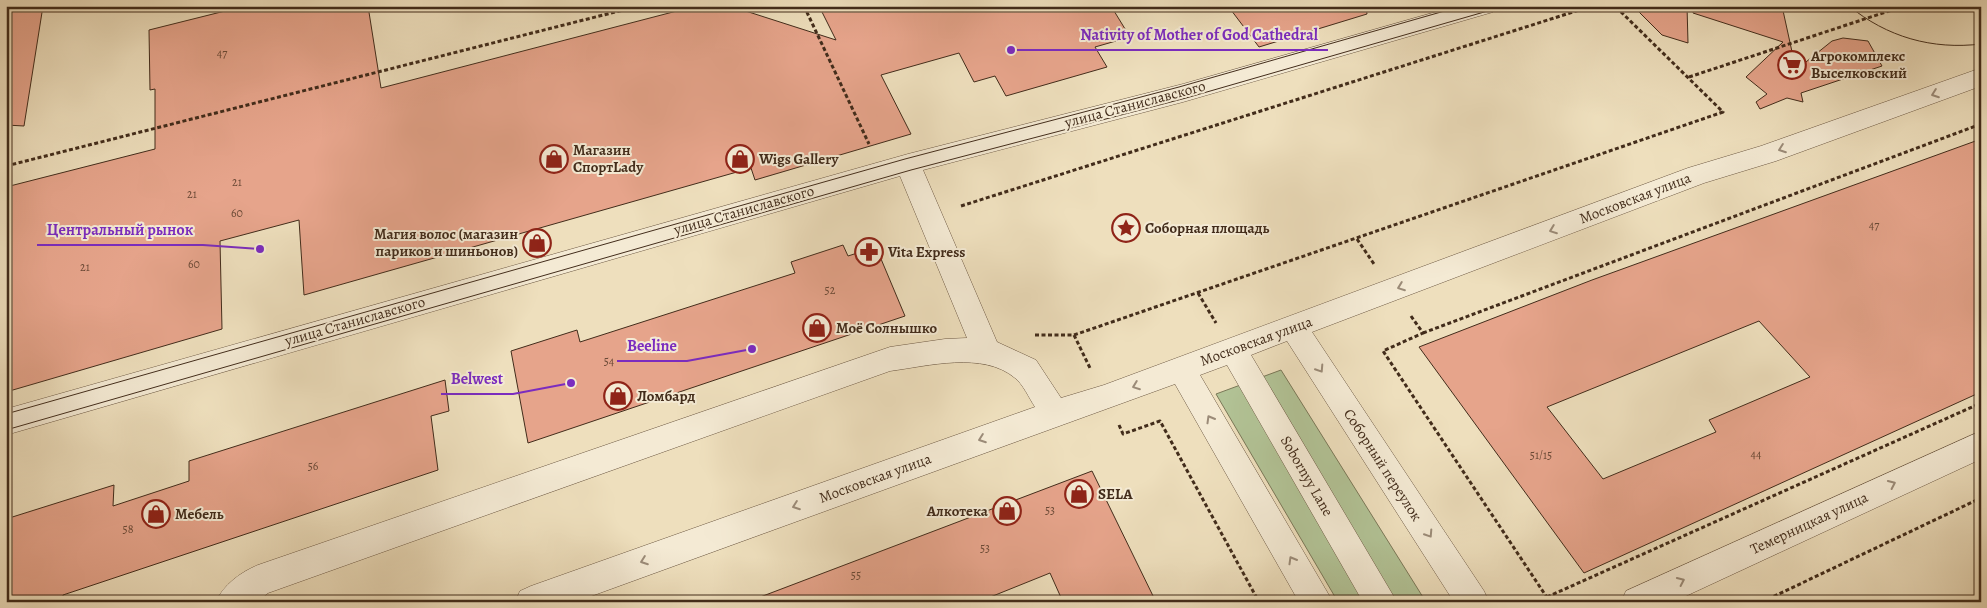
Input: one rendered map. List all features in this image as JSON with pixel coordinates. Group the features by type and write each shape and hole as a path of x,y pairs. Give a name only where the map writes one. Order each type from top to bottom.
{"street":[{"name":"улица Станиславского","path":"6,422 908,164 1183,93 1485,6"},
{"name":"Московская улица","path":"531,602 1055,413 1105,398 1697,175 1767,154 1981,77"},
{"path":"908,164 986,350"},
{"name":"Соборный переулок","path":"1294,328 1473,602"},
{"path":"232,602 258,581 890,359 944,351 986,350 1026,369 1055,413"},
{"name":"Sobornyy Lane","path":"1233,350 1381,602"},
{"path":"1181,368 1316,602"},
{"name":"Темерницкая улица","path":"1637,602 1981,444"}],"path":[{"path":"6,166 639,6"},
{"path":"804,6 872,150"},
{"path":"956,208 1592,6"},
{"path":"1031,335 1074,335 1723,112 1615,6"},
{"path":"1689,77 1867,20 1904,6"},
{"path":"1550,602 1383,351 1423,334 1981,124"},
{"path":"1357,239 1423,334"},
{"path":"1074,335 1123,434 1160,421 1259,602"},
{"path":"1547,597 1981,403"},
{"path":"1762,602 1981,498"}],"green space":[{"path":"1281,370 1426,602 1338,602 1216,394"}],"building":[{"path":"6,6 43,6 24,126 6,125"},
{"path":"245,6 368,6 381,88 696,6 730,6 836,40 819,6 1111,6 1130,37 1095,47 1107,67 1006,96 995,76 974,82 959,53 881,75 911,134 755,180 751,168 304,295 299,220 220,241 222,329 6,392 6,187 155,149 155,89 150,90 149,30"},
{"path":"1228,6 1366,6 1367,14 1259,47"},
{"path":"1633,6 1687,6 1688,43 1662,35"},
{"path":"1694,6 1782,6 1796,70 1832,41 1843,38 1868,41 1882,66 1801,93 1803,102 1787,98 1760,109 1756,102 1767,94 1746,77 1783,42 1693,13"},
{"path":"1981,139 1981,392 1584,573 1419,347 1592,280","holes":["1759,321 1810,377 1709,420 1716,432 1603,479 1547,407"]},
{"path":"843,245 848,256 876,247 905,316 528,443 511,351 577,330 580,342 795,273 791,262"},
{"path":"445,380 449,411 431,416 438,470 63,595 63,602 6,602 6,519 114,485 113,506 189,481 189,461"},
{"path":"1092,471 1156,602 1063,602 1050,573 978,602 755,602 755,599"}],"tram line":[{"path":"6,414 905,159 1179,87 1462,6"},
{"path":"6,430 911,170 1186,98 1505,6"},
{"path":"1849,6 1879,26 1911,39 1945,45 1981,44"}],"place":[{"name":"Nativity of Mother of God Cathedral","path":"1011,50"},
{"name":"Агрокомплекс Выселковский","path":"1792,65"},
{"name":"Магазин СпортLady","path":"554,159"},
{"name":"Wigs Gallery","path":"740,159"},
{"name":"Соборная площадь","path":"1126,228"},
{"name":"Магия волос (магазин париков и шиньонов)","path":"537,243"},
{"name":"Центральный рынок","path":"260,249"},
{"name":"Vita Express","path":"869,252"},
{"name":"Моё Солнышко","path":"817,328"},
{"name":"Beeline","path":"752,349"},
{"name":"Belwest","path":"571,383"},
{"name":"Ломбард","path":"618,396"},
{"name":"SELA","path":"1079,494"},
{"name":"Алкотека","path":"1007,511"},
{"name":"Мебель","path":"156,514"}]}
